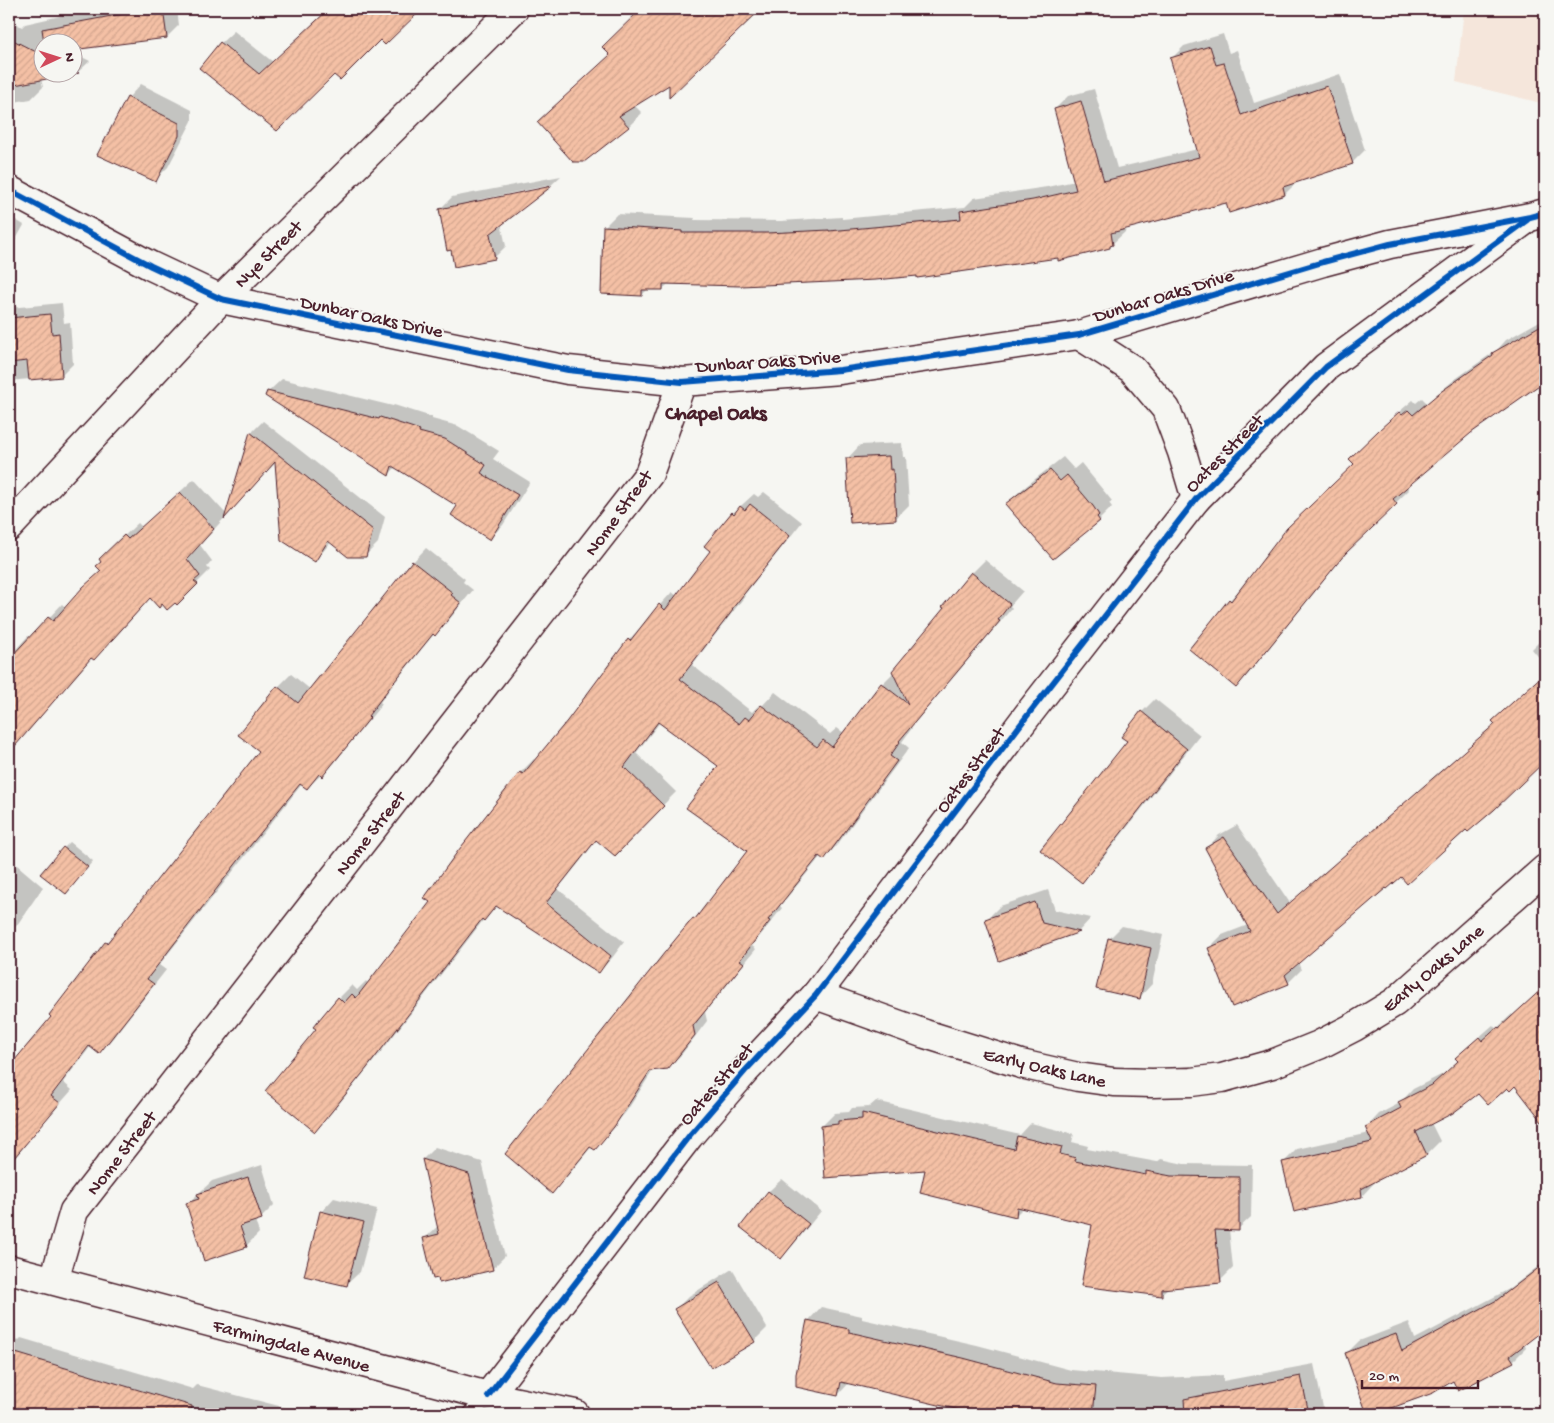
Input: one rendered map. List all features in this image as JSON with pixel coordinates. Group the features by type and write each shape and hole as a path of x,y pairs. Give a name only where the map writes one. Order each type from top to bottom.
{"street":[{"name":"Nye Street","path":"9,527 221,299 514,9"},
{"name":"Dunbar Oaks Drive","path":"9,190 151,266 221,299 568,370 682,382 840,370 1079,335 1323,262 1390,244 1538,215"},
{"name":"Oates Street","path":"480,1405 689,1136 745,1071 816,995 1021,724 1196,499 1326,367 1538,215"},
{"path":"1079,335 1132,369 1166,410 1182,452 1196,499"},
{"name":"Nome Street","path":"54,1280 74,1211 649,474 682,382"},
{"name":"Early Oaks Lane","path":"816,995 935,1037 1021,1064 1078,1077 1114,1082 1152,1083 1191,1082 1222,1078 1272,1064 1319,1045 1354,1027 1395,1002 1545,869"},
{"name":"Farmingdale Avenue","path":"9,1269 54,1280 480,1405 576,1414"}],"shaded area":[{"path":"1464,9 1545,9 1545,104 1456,82"}],"building":[{"path":"149,9 163,9 167,38 82,49 82,32 42,32 42,29"},
{"path":"329,9 422,9 385,45 380,40 340,80 334,75 277,131 199,68 220,42 259,74"},
{"path":"641,9 761,9 669,98 669,85 619,116 629,127 584,162 573,162 537,122 610,55 602,47"},
{"path":"9,38 32,50 32,82 9,86"},
{"path":"1210,46 1216,65 1224,63 1241,115 1327,86 1353,164 1283,187 1285,195 1229,213 1226,203 1111,233 1113,245 1110,248 1058,261 1058,258 917,278 917,276 876,280 741,286 663,284 663,290 642,290 642,296 601,294 603,226 682,231 682,233 829,231 961,219 960,211 1033,200 1076,190 1054,109 1081,101 1104,181 1199,157 1170,58"},
{"path":"127,97 179,123 179,136 156,182 97,155"},
{"path":"552,186 490,234 495,259 454,267 451,250 447,251 439,209"},
{"path":"50,314 52,334 59,333 62,377 29,380 27,361 9,363 9,318"},
{"path":"1545,323 1545,381 1471,433 1393,499 1397,504 1345,554 1236,688 1189,649 1229,599 1231,601 1287,528 1354,464 1349,459 1379,430 1399,412 1402,415 1408,410 1413,415 1439,393 1493,355 1492,353"},
{"path":"267,391 379,419 380,417 420,430 419,432 445,439 486,465 481,473 518,495 490,540 451,515 457,506 392,466 389,476 265,396"},
{"path":"250,432 373,530 366,557 348,557 328,541 315,562 281,540 275,462 224,519"},
{"path":"889,456 890,470 893,469 896,520 850,523 846,458"},
{"path":"1050,470 1060,481 1067,475 1093,506 1099,515 1097,517 1100,521 1053,559 1005,504"},
{"path":"180,492 214,529 187,559 200,576 194,581 198,584 177,605 175,603 167,610 162,604 159,608 150,598 94,660 91,658 9,753 9,659 48,617 53,621 83,587 101,571 96,566 101,562 99,559 124,535 128,539"},
{"path":"750,504 790,536 680,679 739,724 745,717 749,720 761,705 817,747 823,740 832,747 881,683 908,704 892,671 971,572 1010,604 998,620 1000,621 899,741 890,756 897,761 824,860 819,856 768,920 770,921 740,960 744,963 693,1026 695,1035 668,1069 650,1071 614,1127 595,1150 590,1147 552,1194 505,1154 665,952 693,918 695,919 747,851 686,808 718,766 658,722 624,767 664,806 615,856 596,840 546,903 611,956 599,973 496,906 484,921 482,919 315,1132 265,1091 316,1029 313,1027 338,997 344,1003 352,994 356,998 430,902 424,898 458,851 520,772 523,774 567,721 628,639 630,641 659,604 665,610 710,551 704,546 732,512 734,514 740,506 745,510"},
{"path":"412,561 453,593 451,595 461,603 390,687 368,716 370,718 322,777 319,774 307,789 300,784 245,852 147,979 154,984 99,1054 89,1046 51,1096 60,1103 9,1164 9,1067 51,1017 49,1015 105,942 107,943 259,751 238,735 277,686 298,703"},
{"path":"1545,673 1545,761 1494,810 1468,832 1466,830 1407,884 1401,877 1386,888 1285,975 1289,984 1232,1007 1208,948 1250,931 1205,848 1224,837 1277,914 1495,724 1492,721"},
{"path":"1141,711 1187,749 1082,883 1040,850 1127,741 1121,737"},
{"path":"63,847 88,867 66,894 40,874"},
{"path":"1035,902 1042,923 1080,932 999,961 985,919"},
{"path":"1108,938 1151,948 1140,999 1096,989"},
{"path":"1545,986 1545,1125 1515,1086 1510,1091 1507,1088 1488,1105 1478,1094 1453,1113 1416,1132 1427,1155 1361,1189 1362,1197 1294,1212 1282,1162 1372,1142 1365,1127 1401,1108 1398,1102 1432,1085 1458,1061 1455,1058 1479,1037 1482,1041 1499,1028"},
{"path":"862,1113 1014,1149 1017,1136 1062,1147 1060,1154 1076,1158 1075,1161 1146,1175 1146,1171 1171,1176 1239,1177 1239,1231 1215,1230 1221,1283 1162,1289 1162,1296 1081,1286 1092,1225 1017,1207 1016,1217 920,1193 925,1170 825,1178 821,1126 838,1124 838,1121 862,1119"},
{"path":"422,1159 469,1174 493,1270 439,1283 438,1278 433,1279 423,1238 439,1234"},
{"path":"248,1177 262,1219 240,1226 247,1247 204,1261 186,1203 199,1199 197,1194"},
{"path":"768,1191 809,1224 781,1259 740,1227"},
{"path":"320,1211 364,1222 347,1286 304,1276"},
{"path":"1545,1263 1545,1329 1510,1356 1514,1362 1458,1391 1453,1381 1433,1393 1375,1414 1367,1414 1345,1353 1396,1334 1402,1351 1497,1300"},
{"path":"719,1282 755,1342 711,1368 674,1309"},
{"path":"807,1320 849,1329 849,1332 963,1358 1057,1383 1096,1386 1093,1414 977,1414 841,1382 838,1396 796,1387 796,1374"},
{"path":"9,1351 192,1406 191,1414 9,1414"},
{"path":"1301,1376 1309,1414 1185,1414 1184,1399"}],"cycle path":[{"path":"9,190 151,266 221,299 568,370 682,382 840,370 1079,335 1323,262 1390,244 1545,213"},
{"path":"488,1396 689,1136 745,1071 816,995 1027,716 1196,499 1326,367 1527,220"}],"district":[{"name":"Chapel Oaks","path":"716,412"}]}
